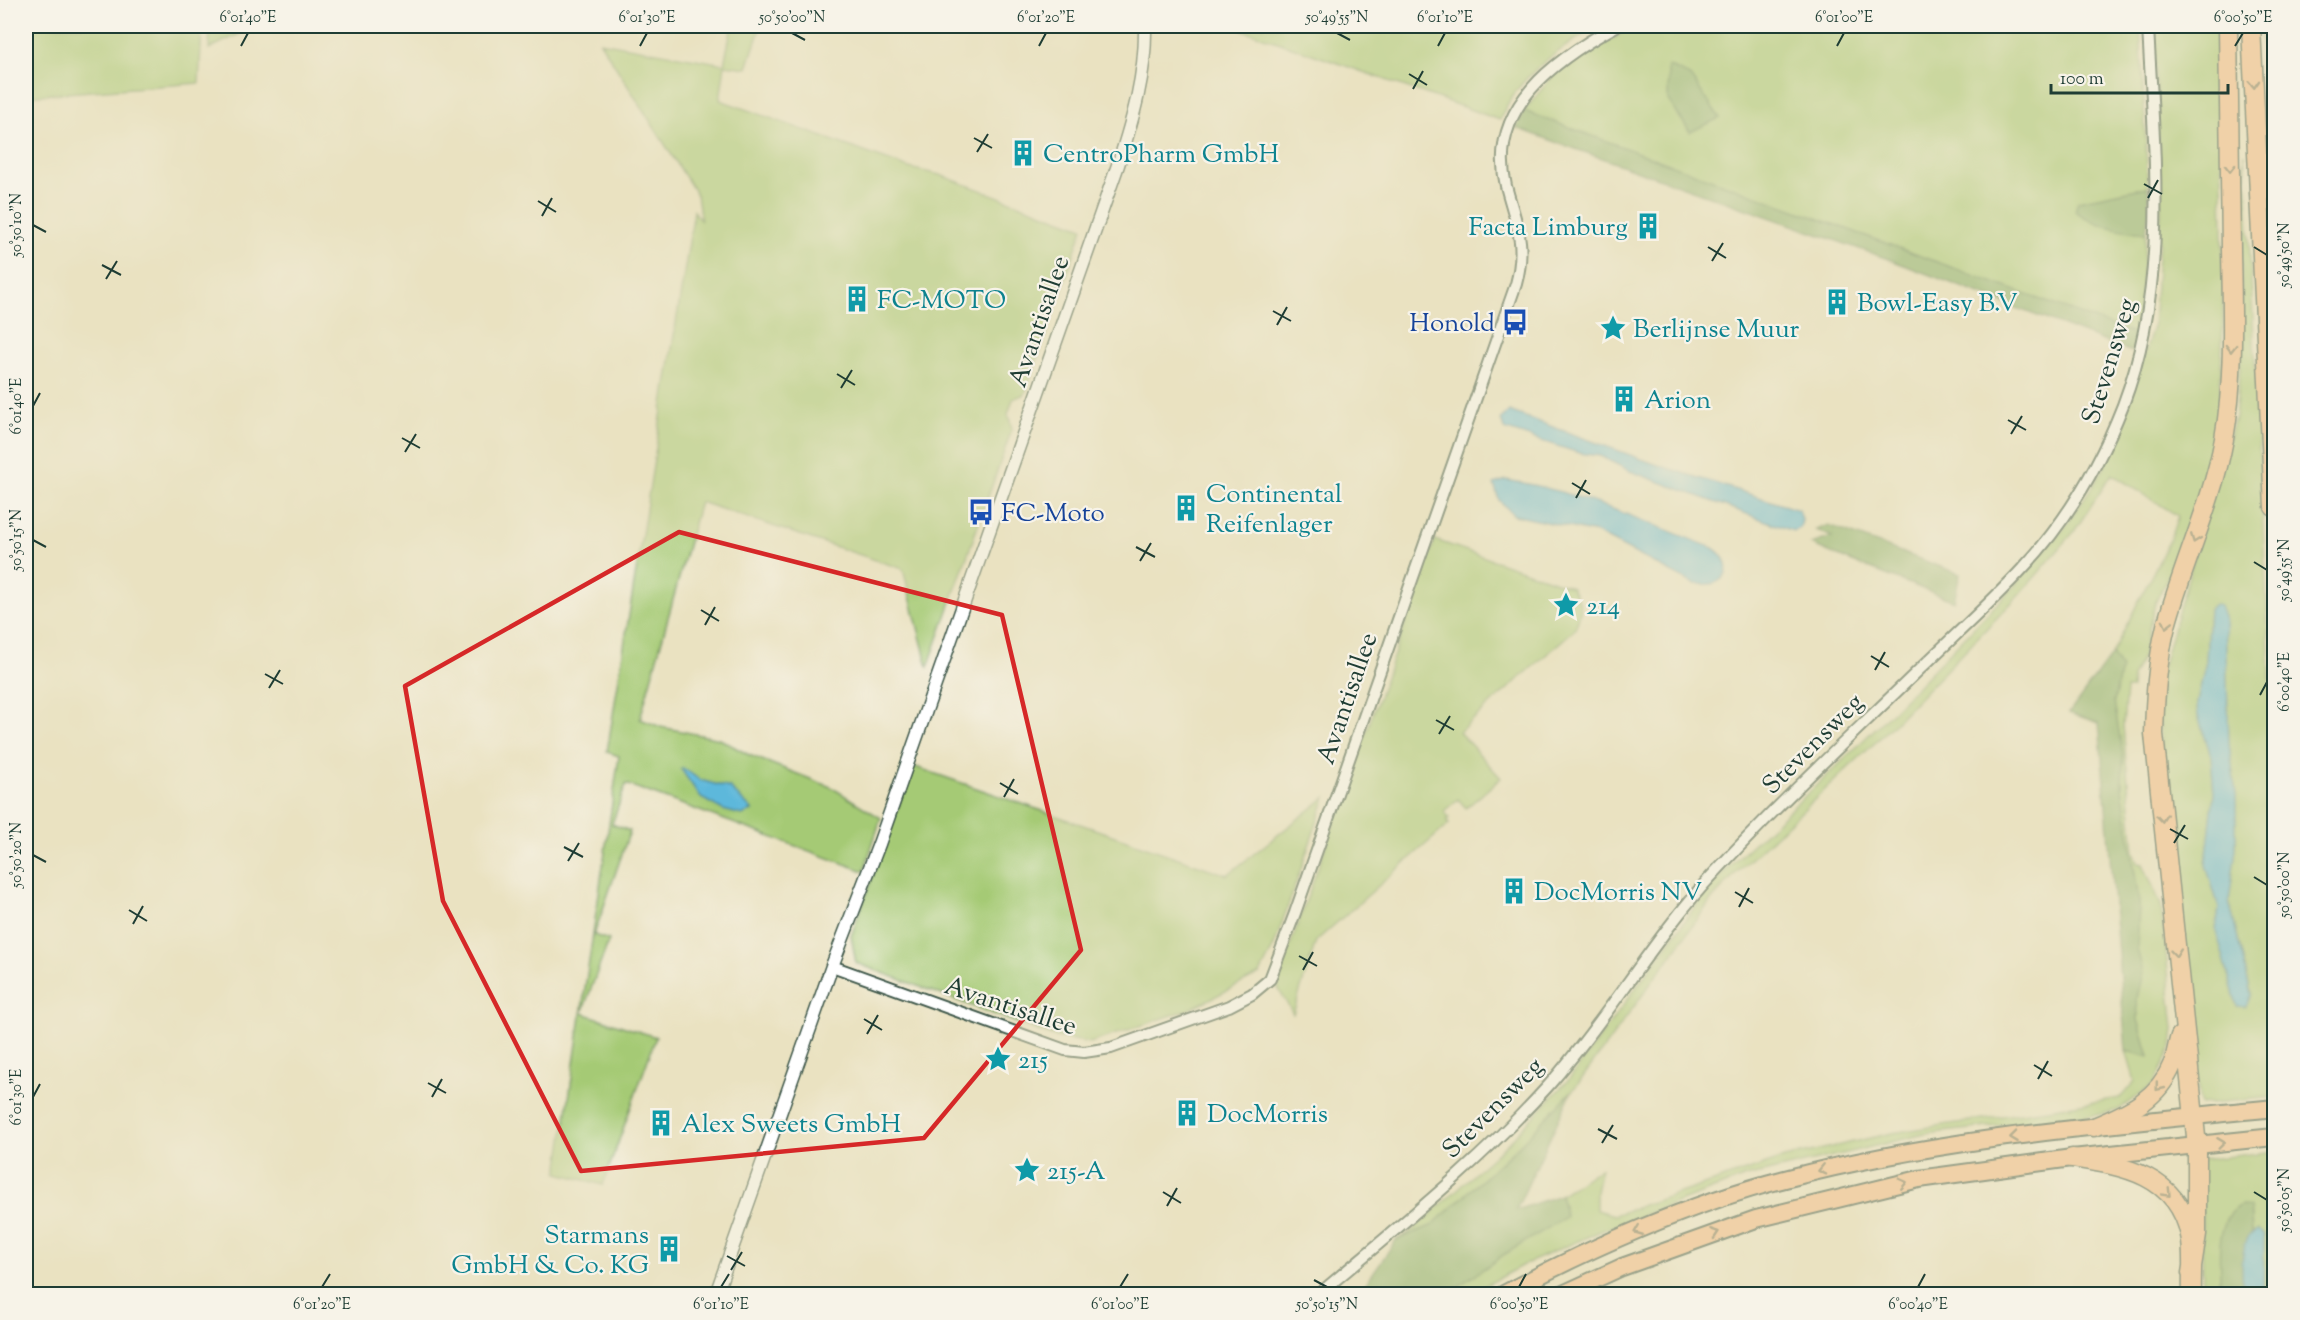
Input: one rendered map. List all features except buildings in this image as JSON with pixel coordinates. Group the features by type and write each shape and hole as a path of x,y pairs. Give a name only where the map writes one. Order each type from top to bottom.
{"highway":[{"path":"2191,1273 2197,1234 2197,1146 2154,734 2155,689 2159,656 2170,610 2209,502 2217,472 2229,402 2232,290 2228,26"},
{"path":"2251,26 2274,507"},
{"path":"2094,1127 2136,1108 2159,1088 2172,1066 2184,1023"},
{"path":"1504,1294 1615,1240 1680,1214 1784,1179 1922,1150 2094,1127 2274,1108"},
{"path":"1563,1294 1622,1266 1755,1219 1919,1179 2072,1158 2274,1137"},
{"path":"2072,1158 2131,1169 2152,1180 2168,1193 2180,1210 2190,1234 2192,1294"}],"street":[{"name":"Avantisallee","path":"716,1294 832,966 879,844 1118,165 1141,87 1145,26"},
{"name":"Avantisallee","path":"832,966 1065,1050 1084,1052 1111,1048 1229,1006 1252,994 1270,979 1516,284 1521,261 1521,237 1505,178 1504,146 1507,129 1522,100 1541,77 1588,41 1616,26"},
{"name":"Stevensweg","path":"1319,1294 1447,1183 1525,1110 1588,1037 1658,941 1707,881 2023,568 2070,508 2103,450 2121,411 2134,372 2151,304 2157,226 2148,26"}],"highlighted area":[{"path":"679,532 1002,615 1081,950 924,1138 581,1171 443,901 405,686"}],"green space":[{"path":"26,26 202,26 199,83 26,96"},
{"path":"210,26 255,26 209,49"},
{"path":"732,26 761,26 747,68 725,65 720,100 909,168 940,175 1083,228 1025,394 1013,399 1008,414 1012,429 928,667 903,569 700,502 640,719 661,727 720,739 749,755 831,787 881,818 864,871 626,784 612,824 630,831 594,935 609,940 582,1013 656,1037 603,1185 558,1173 619,756 607,752 694,211 701,221 697,195 600,42 724,64"},
{"path":"1232,26 1597,26 1554,55 1528,77 1517,89 1500,120"},
{"path":"1634,26 2140,26 2148,187 2079,201 2076,211 2101,224 2146,233 2137,336 1524,111 1555,73"},
{"path":"2154,26 2219,26 2223,320 2219,415 2209,463 2189,535 2155,603 2142,658 2132,677 2131,689 2126,689 2123,726 2134,852 2138,863 2143,864 2161,905 2174,1029 2172,1046 2154,1084 2118,1110 2096,1115 1925,1134 1746,1177 1601,1231 1523,1265 1470,1294 1447,1294 1505,1254 1565,1217 1560,1195 1601,1168 1596,1192 1596,1210 1614,1215 1784,1158 1892,1133 2120,1098 2135,1081 2126,1051 2149,1056 2138,1020 2137,999 2142,972 2137,949 2139,902 2122,788 2123,757 2114,702 2121,668 2112,654 2170,539 2178,516 2112,474 2073,533 2021,593 1877,741 1736,873 1712,899 1578,1084 1538,1128 1431,1226 1396,1240 1410,1232 1508,1143 1570,1078 1705,893 1729,866 1896,708 2014,586 2065,527 2103,470 2120,431 2153,327 2161,213"},
{"path":"2261,26 2274,26 2274,347"},
{"path":"1668,66 1690,76 1720,118 1690,132 1668,100"},
{"path":"1524,111 2137,335 2132,352 1888,259 1516,128"},
{"path":"2245,153 2274,758 2274,1097 2200,1104 2160,729 2160,675 2235,417 2241,358 2241,214","holes":["2209,609 2225,620 2229,744 2236,795 2236,848 2229,901 2251,993 2237,1006 2216,930 2219,908 2206,865 2214,793 2211,755 2198,716 2197,703 2206,661"]},
{"path":"2148,187 2149,209 2146,233 2100,224 2075,211 2078,201"},
{"path":"1828,525 1960,574 1954,601 1811,544 1832,537 1816,530"},
{"path":"1435,540 1571,587 1580,603 1579,616 1575,629 1459,732 1501,778 1466,808 1458,799 1444,811 1449,818 1446,821 1449,824 1316,941 1293,1014 1278,988 1281,971"},
{"path":"2112,654 2121,668 2114,702 2123,757 2122,788 2139,902 2137,949 2143,972 2137,998 2138,1020 2149,1057 2126,1051 2099,723 2069,713"},
{"path":"913,766 1227,875 1326,797 1274,946 1260,974 1190,1009 1090,1043 1052,1036 856,963 851,936"},
{"path":"1572,1091 1516,1210 1560,1195 1566,1217 1505,1254 1447,1294 1347,1294 1364,1286 1396,1240 1431,1226 1515,1150"},
{"path":"2274,1151 2274,1294 2263,1294 2264,1235 2258,1230 2252,1232 2251,1215 2220,1257 2221,1294 2203,1294 2201,1160"},
{"path":"2242,1205 2250,1207 2252,1232 2243,1254 2243,1294 2221,1294 2219,1258 2222,1232 2232,1212"}],"water":[{"path":"1509,411 1655,464 1799,510 1802,520 1800,528 1793,531 1630,471 1600,456 1579,453 1504,429 1501,419"},
{"path":"1506,480 1585,499 1713,548 1724,559 1726,573 1716,583 1694,584 1596,533 1514,515 1499,500 1494,484"},
{"path":"2214,604 2220,606 2225,620 2229,744 2236,795 2236,848 2229,901 2251,994 2246,1007 2237,1006 2216,930 2219,908 2206,865 2214,793 2211,755 2198,716 2197,703 2206,661 2209,609"},
{"path":"683,768 700,780 730,788 752,810 742,815 723,810 701,798 681,769"},
{"path":"2258,1230 2264,1235 2263,1294 2243,1294 2244,1248 2251,1234"}],"place":[{"name":"CentroPharm GmbH","path":"1023,153"},
{"name":"Facta Limburg","path":"1648,226"},
{"name":"FC-MOTO","path":"857,299"},
{"name":"Bowl-Easy B.V","path":"1837,302"},
{"name":"Honold","path":"1515,322"},
{"name":"Berlijnse Muur","path":"1613,328"},
{"name":"Arion","path":"1624,399"},
{"name":"Continental Reifenlager","path":"1186,508"},
{"name":"FC-Moto","path":"981,512"},
{"name":"214","path":"1566,605"},
{"name":"DocMorris NV","path":"1514,891"},
{"name":"215","path":"998,1059"},
{"name":"DocMorris","path":"1187,1113"},
{"name":"Alex Sweets GmbH","path":"661,1123"},
{"name":"215-A","path":"1027,1170"},
{"name":"Starmans GmbH & Co. KG","path":"669,1249"}]}
